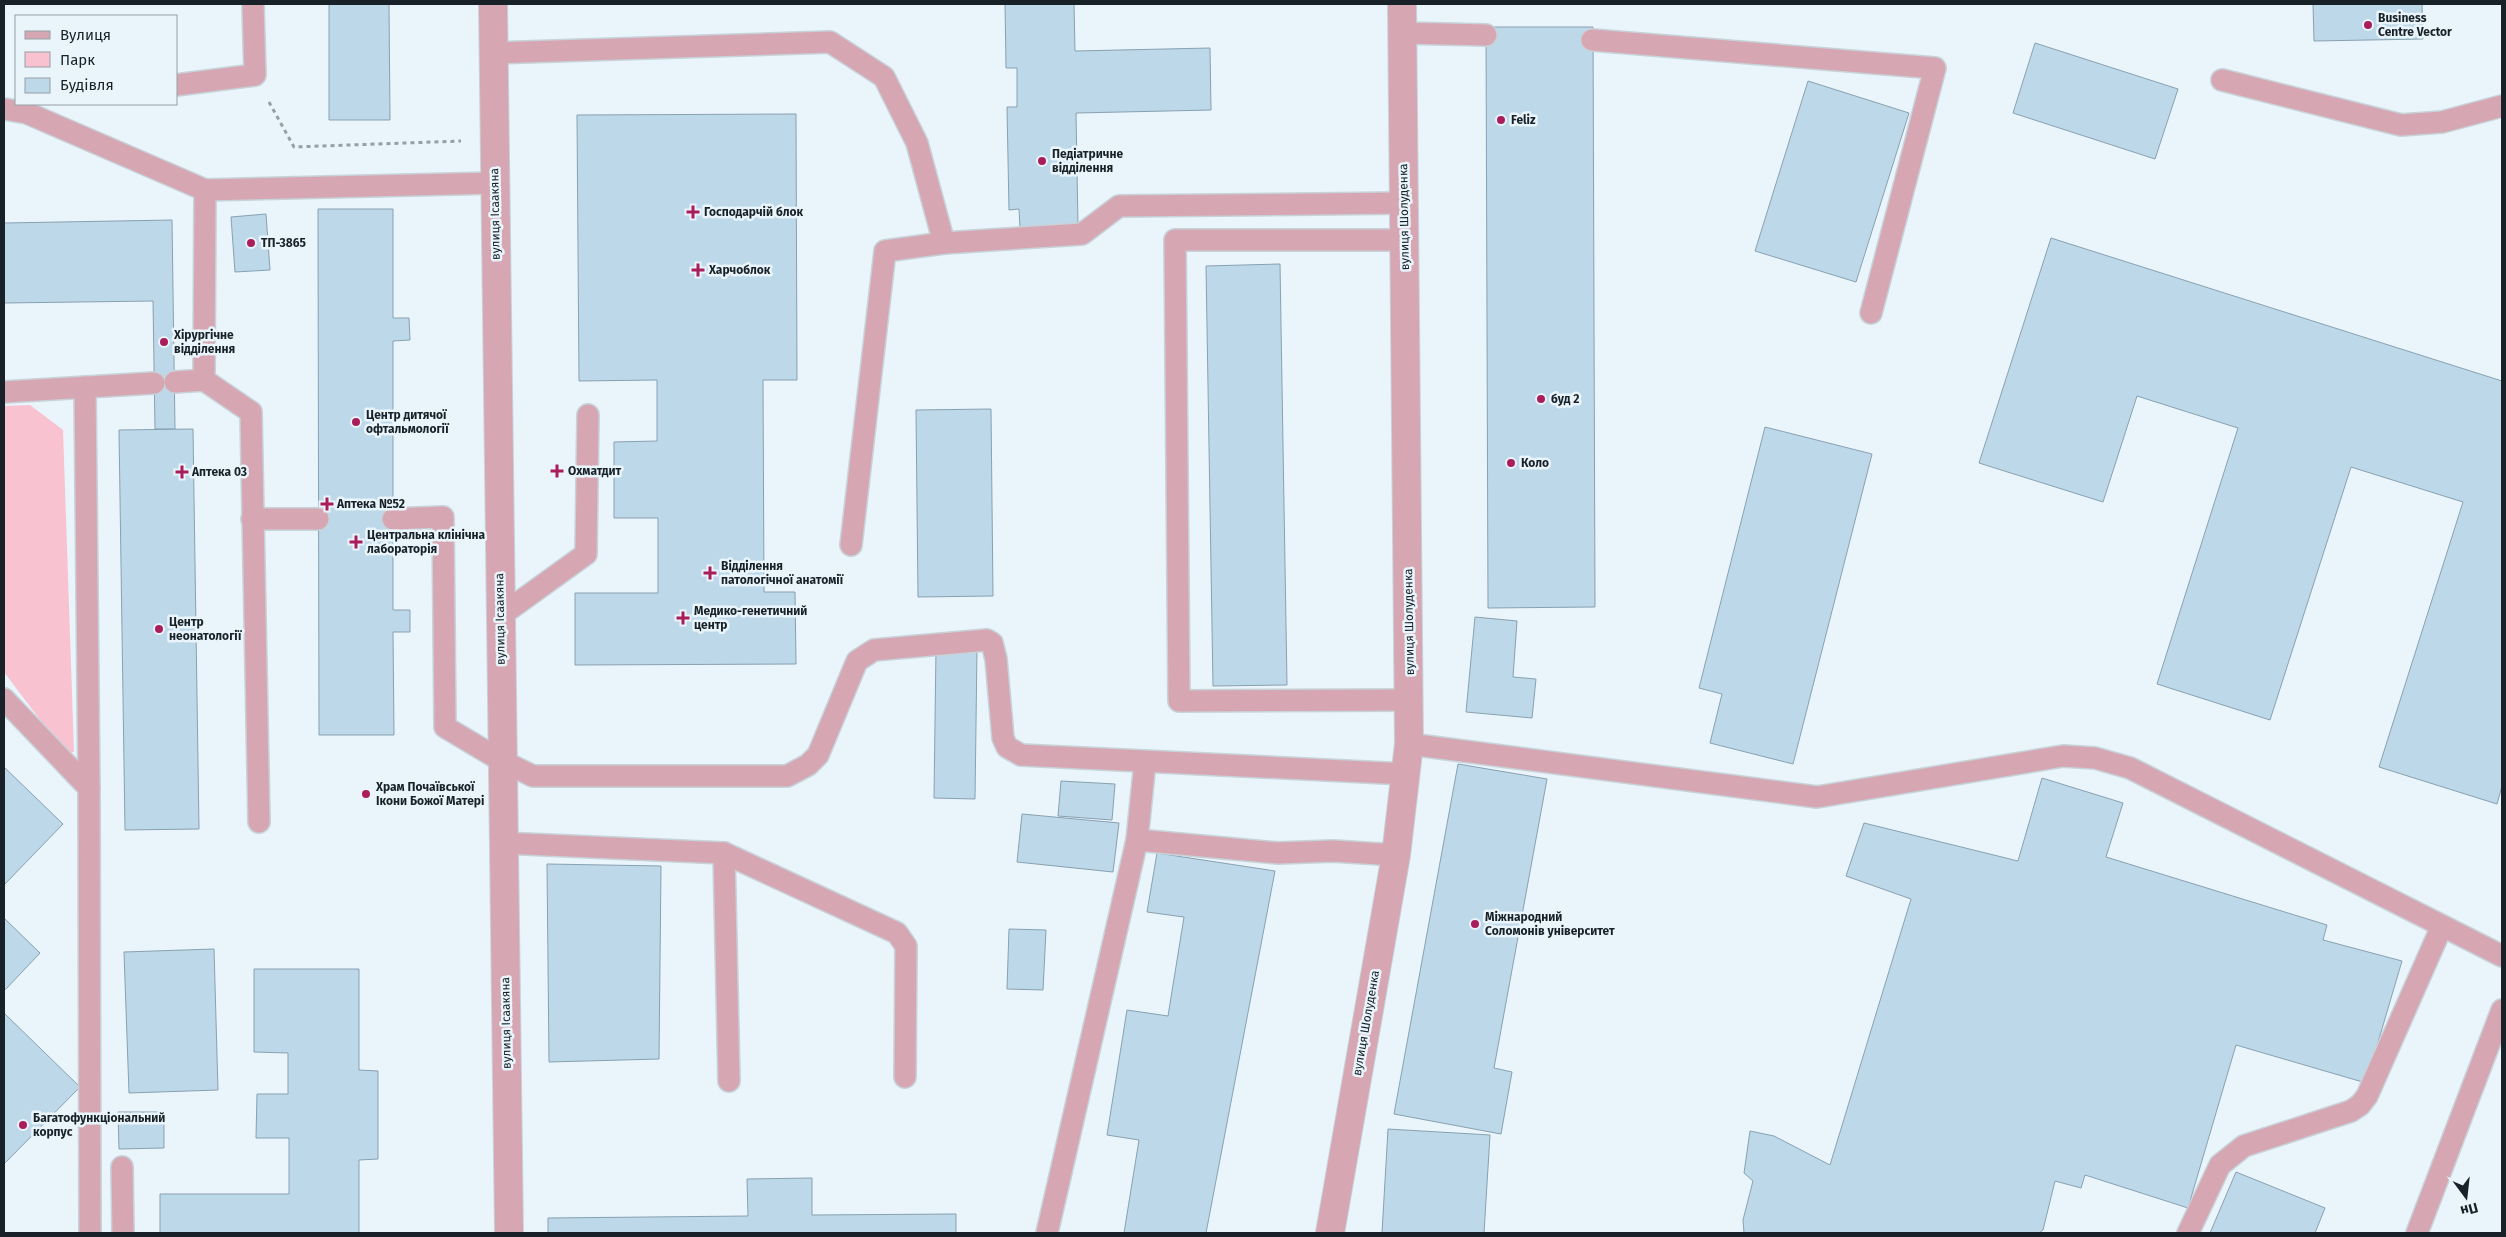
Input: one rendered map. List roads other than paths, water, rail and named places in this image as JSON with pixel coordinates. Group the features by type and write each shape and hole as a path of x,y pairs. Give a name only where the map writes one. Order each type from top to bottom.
{"street":[{"name":"вулиця Ісаакяна","path":"492,4 509,1233"},
{"name":"вулиця Шолуденка","path":"1330,1233 1396,855 1409,744 1402,4"}],"lane":[{"path":"178,86 255,75 253,4"},
{"path":"1402,33 1486,35"},
{"path":"1592,40 1936,68 1871,314"},
{"path":"493,53 830,42 884,77 917,143 944,243"},
{"path":"2222,80 2401,125 2442,122 2502,106"},
{"path":"4,109 27,113 205,190 495,183"},
{"path":"204,380 205,190"},
{"path":"851,546 885,251 944,243 1082,234 1119,206 1403,203"},
{"path":"1404,240 1174,240 1179,701 1410,700"},
{"path":"4,392 204,380 251,412 260,822"},
{"path":"86,387 90,1233"},
{"path":"500,616 586,554 588,415"},
{"path":"393,519 443,517 445,727 502,761 533,776 787,776 808,765 818,755 857,660 865,654 874,650 987,640 992,643 995,653 1001,728 1008,747 1021,755 1406,774"},
{"path":"252,519 318,519"},
{"path":"4,700 89,788"},
{"path":"1409,744 1817,797 2063,756 2095,758 2130,768 2502,956"},
{"path":"1047,1233 1137,840 1145,762"},
{"path":"1137,840 1278,853 1333,851 1396,855"},
{"path":"503,843 724,853 897,933 906,946 906,1078"},
{"path":"724,853 728,1081"},
{"path":"2188,1233 2220,1166 2229,1156 2244,1146 2351,1111 2360,1105 2367,1096 2442,926"},
{"path":"2417,1233 2502,1010"},
{"path":"122,1167 123,1233"}],"place":[{"name":"Business Centre Vector","path":"2368,25"},
{"name":"Feliz","path":"1501,120"},
{"name":"Педіатричне відділення","path":"1042,161"},
{"name":"Господарчій блок","path":"693,212"},
{"name":"ТП-3865","path":"251,243"},
{"name":"Харчоблок","path":"698,270"},
{"name":"Хірургічне відділення","path":"164,342"},
{"name":"буд 2","path":"1541,399"},
{"name":"Центр дитячої офтальмології","path":"356,422"},
{"name":"Коло","path":"1511,463"},
{"name":"Охматдит","path":"557,471"},
{"name":"Аптека 03","path":"182,472"},
{"name":"Аптека №52","path":"327,504"},
{"name":"Центральна клінічна лабораторія","path":"356,542"},
{"name":"Відділення патологічної анатомії","path":"710,573"},
{"name":"Медико-генетичний центр","path":"683,618"},
{"name":"Центр неонатології","path":"159,629"},
{"name":"Храм Почаївської Ікони Божої Матері","path":"366,794"},
{"name":"Міжнародний Соломонів університет","path":"1475,924"},
{"name":"Багатофункціональний корпус","path":"23,1125"}]}
